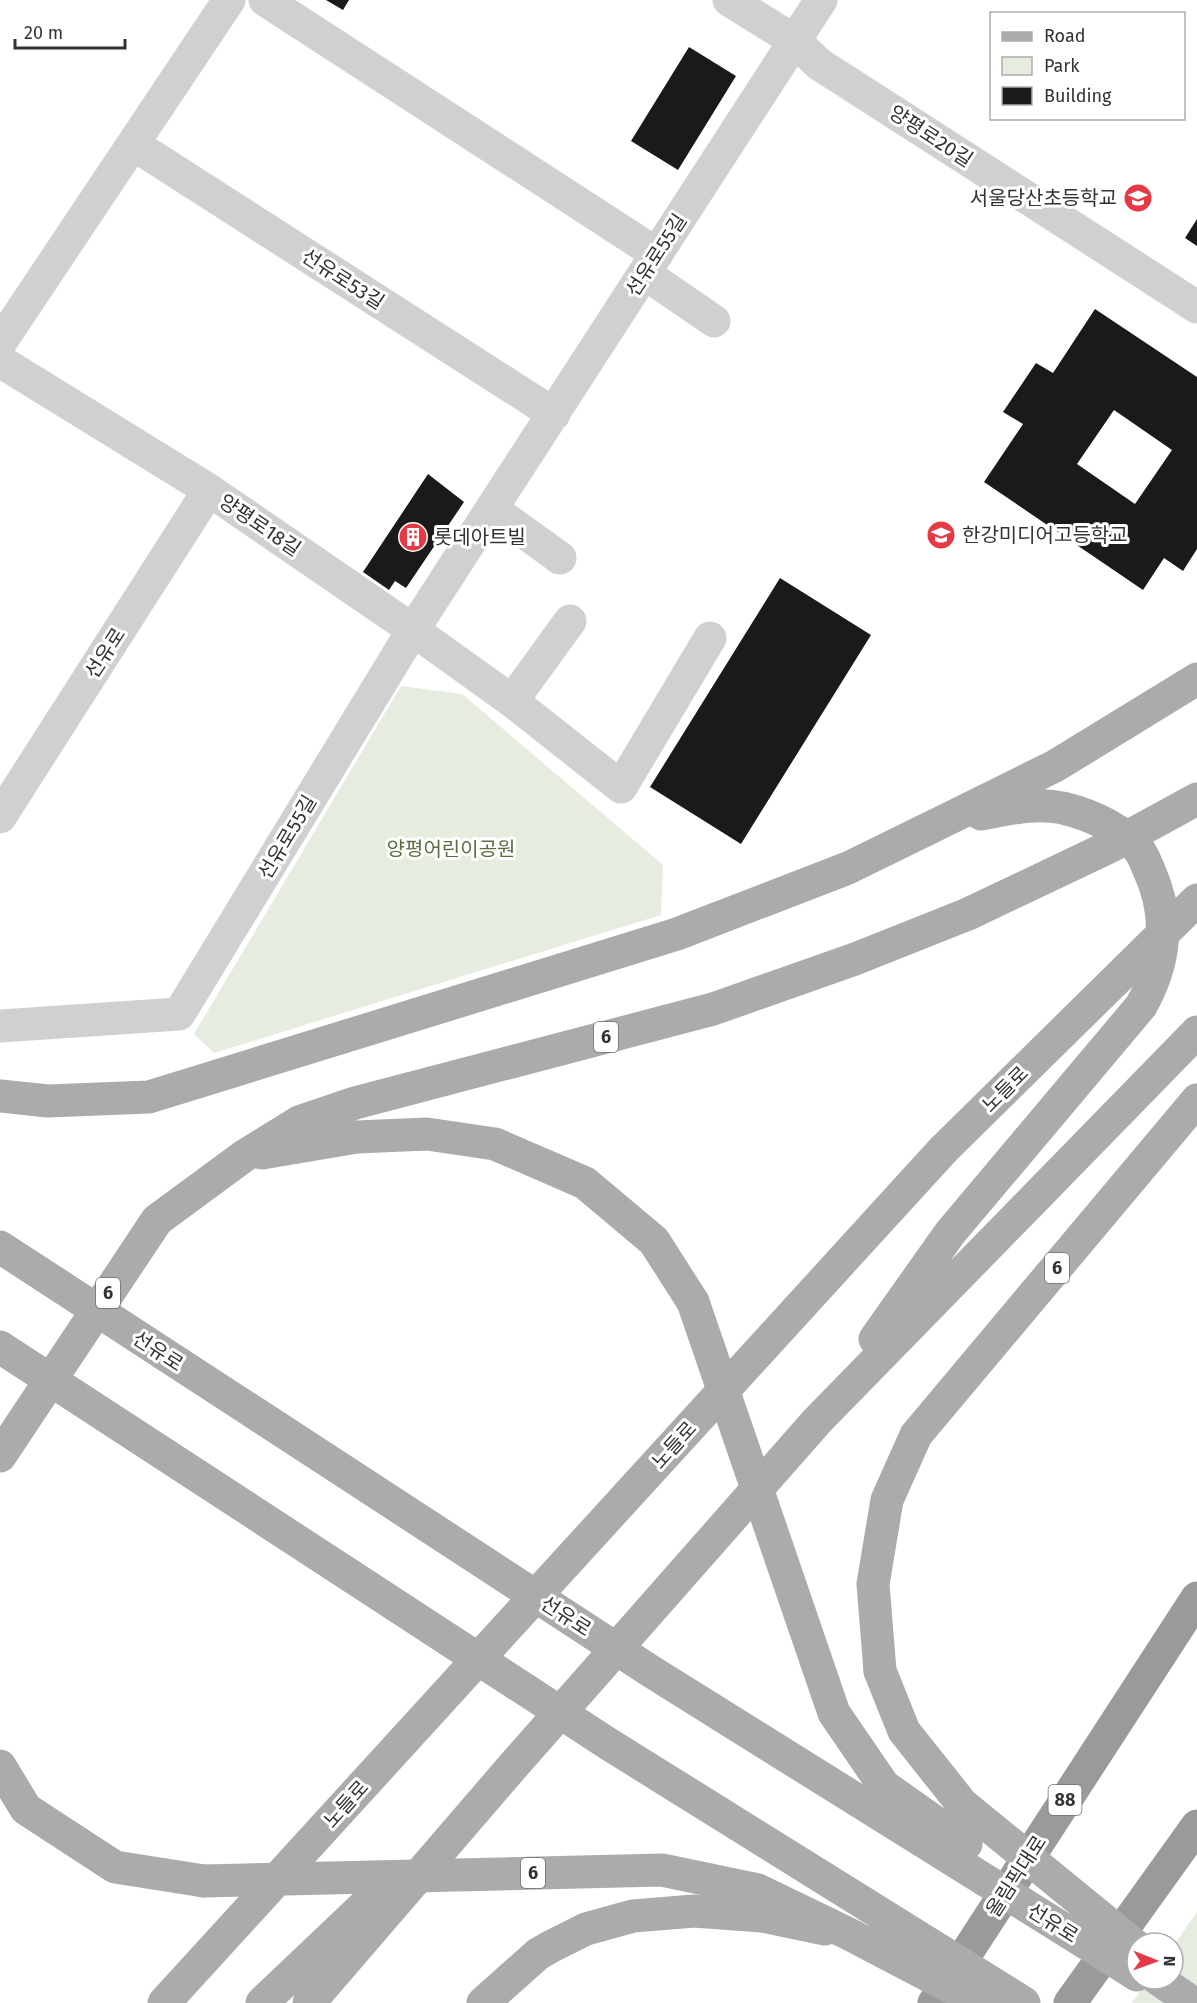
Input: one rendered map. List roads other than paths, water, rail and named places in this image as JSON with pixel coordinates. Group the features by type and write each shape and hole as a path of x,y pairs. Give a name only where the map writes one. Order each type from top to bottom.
{"highway":[{"name":"올림픽대로","path":"934,2003 1197,1598"},
{"path":"1070,2003 1197,1826"}],"main road":[{"path":"0,1096 48,1101 149,1097 677,934 848,868 950,819 1055,766 1197,679"},
{"name":"6","path":"0,1456 157,1220 244,1156 299,1122 344,1107 713,1009 855,959 968,914 1111,846 1197,799"},
{"path":"818,1421 950,1233 1141,1006 1160,963 1164,927 1157,888 1140,851 1119,831 1062,808 1030,806 950,819"},
{"name":"노들로","path":"164,2003 943,1150 1197,900"},
{"path":"309,2003 513,1766 818,1421 1197,1032"},
{"name":"6","path":"1125,1937 962,1804 904,1731 880,1671 873,1584 887,1500 916,1435 1197,1100"},
{"path":"244,1156 357,1137 427,1134 495,1144 585,1183 654,1241 693,1302 834,1713 884,1786 1125,1956"},
{"name":"선유로","path":"0,1247 652,1672 1125,1968"},
{"path":"0,1347 607,1743 1024,2003"},
{"name":"6","path":"0,1766 26,1809 115,1867 204,1881 662,1870 758,1890 849,1934 981,2003"},
{"path":"262,2003 513,1766"},
{"path":"483,2003 544,1950 586,1929 633,1916 694,1911 762,1916 849,1934"},
{"path":"1185,1986 1197,1996"},
{"path":"1162,1991 1182,2003"},
{"path":"1176,1991 1193,2003"}],"street":[{"path":"0,343 229,0"},
{"path":"265,0 650,263 714,321"},
{"name":"양평로20길","path":"729,0 795,41 819,64 1197,307"},
{"name":"선유로55길","path":"0,1026 179,1014 413,630 821,0"},
{"name":"선유로53길","path":"133,144 554,414"},
{"name":"양평로18길","path":"0,361 209,490 512,701 621,787 710,638"},
{"name":"선유로","path":"0,817 209,490"},
{"path":"492,509 560,558"},
{"path":"512,701 570,621"}],"place":[{"name":"서울당산초등학교","path":"1138,198"},
{"name":"한강미디어고등학교","path":"941,535"},
{"name":"롯데아트빌","path":"413,537"}],"park label":[{"name":"양평어린이공원","path":"451,849"}]}
